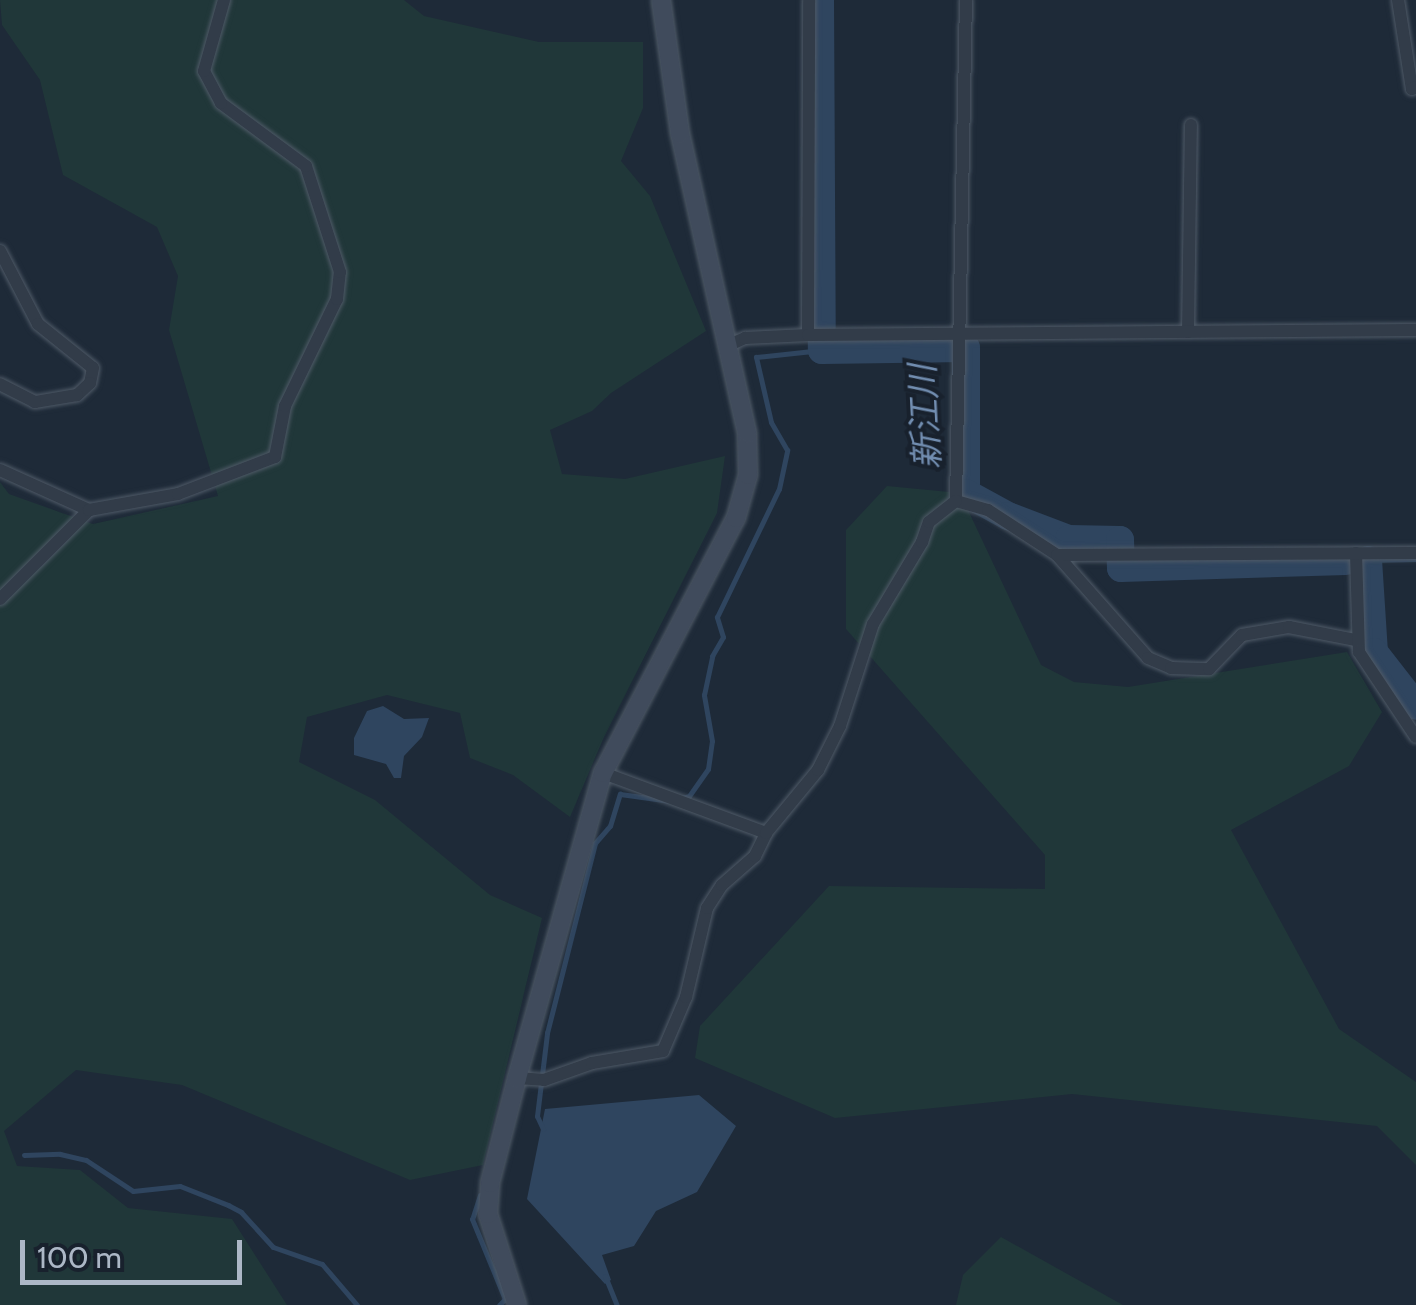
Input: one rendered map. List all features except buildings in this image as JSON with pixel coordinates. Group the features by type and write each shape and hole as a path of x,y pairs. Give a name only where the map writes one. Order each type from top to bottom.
{"street":[{"path":"0,470 88,510 178,494 275,457 285,406 338,299 340,272 306,166 221,103 204,71 224,0"},
{"path":"517,1305 488,1214 490,1183 518,1078 603,773 743,498 748,475 746,433 680,132 661,0"},
{"path":"808,334 809,0"},
{"path":"956,501 956,335 966,0"},
{"path":"1398,0 1412,89 1416,87"},
{"path":"1188,332 1192,125"},
{"path":"0,252 38,324 93,368 90,384 78,395 35,402 0,384"},
{"path":"727,346 745,338 808,334 1416,330"},
{"path":"956,501 988,510 1056,555 1148,658 1171,668 1209,669 1242,636 1289,627 1355,640"},
{"path":"518,1078 544,1080 592,1064 663,1051 686,997 707,908 722,886 755,856 766,834 818,770 840,726 872,624 922,542 928,522 956,501"},
{"path":"0,599 88,510"},
{"path":"1056,555 1416,552"},
{"path":"1356,553 1355,640 1367,669 1404,714 1416,738"},
{"path":"603,773 766,834"}],"green space":[{"path":"0,0 404,0 424,16 539,42 643,42 643,108 621,161 650,196 706,331 611,393 592,411 550,430 562,474 625,479 725,456 717,513 604,737 570,817 513,775 470,758 460,713 387,695 307,717 299,762 375,800 490,895 542,918 483,1165 410,1180 182,1085 76,1070 4,1131 17,1166 80,1170 128,1208 232,1219 287,1305 0,1305 0,482 9,494 93,524 218,496 169,330 178,276 157,227 63,175 40,80 2,25"},
{"path":"887,486 960,493 1041,665 1074,682 1128,687 1347,652 1382,712 1349,766 1231,830 1339,1029 1416,1082 1416,1165 1377,1126 1072,1094 835,1118 695,1058 700,1026 829,886 1045,889 1045,855 846,629 846,530"},
{"path":"1001,1237 1123,1305 956,1305 963,1275"}],"water":[{"path":"383,706 404,719 429,718 422,737 404,756 401,778 394,778 386,764 354,755 354,738 367,711"},
{"path":"699,1095 736,1126 697,1192 656,1211 634,1246 602,1255 611,1280 605,1284 527,1199 545,1109"}],"waterway":[{"name":"新江川","path":"820,0 822,350 966,348 966,493 1008,516 1069,539 1120,540 1121,568 1346,561"},
{"path":"681,798 689,796 708,769 712,741 704,695 712,656 723,637 717,617 779,489 787,450 771,422 756,357 822,350"},
{"path":"1368,560 1416,559"},
{"name":"新江川","path":"1368,560 1374,652 1416,706"},
{"path":"543,1129 537,1116 547,1033 595,843 610,826 620,794 671,801"},
{"path":"24,1155 60,1154 86,1160 133,1191 180,1186 228,1205 241,1212 273,1247 322,1264 357,1305"},
{"path":"480,1195 472,1219 505,1299 499,1305"},
{"path":"605,1276 617,1305"}]}
